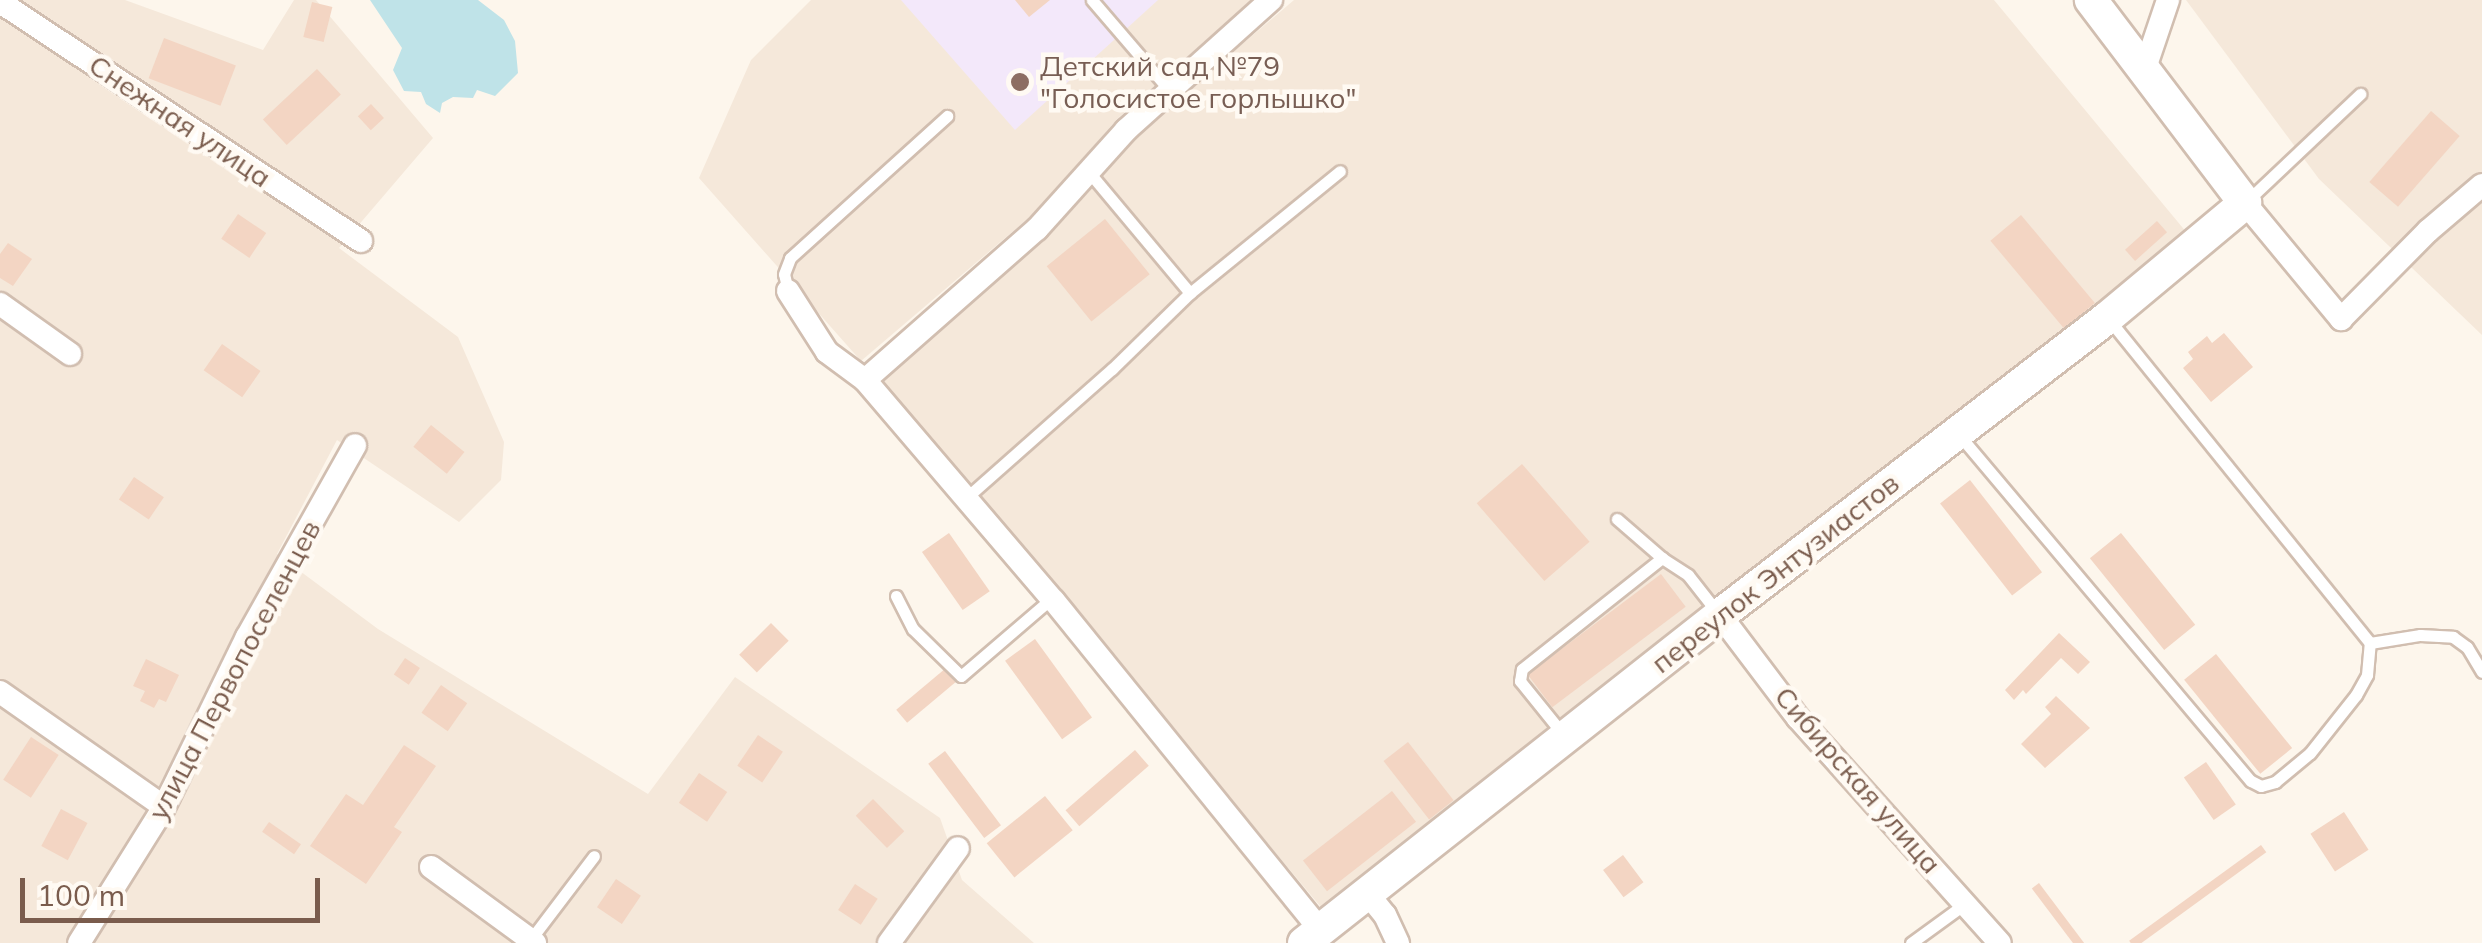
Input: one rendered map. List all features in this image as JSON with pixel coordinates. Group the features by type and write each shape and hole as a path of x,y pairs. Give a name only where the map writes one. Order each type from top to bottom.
{"main road":[{"path":"2091,0 2144,71 2255,194"},
{"name":"переулок Энтузиастов","path":"1312,936 1720,615 2107,318 2255,194"}],"street":[{"path":"865,380 1037,228 1170,91 1271,0"},
{"path":"2144,71 2168,0"},
{"name":"Снежная улица","path":"0,2 361,241"},
{"path":"2255,194 2341,319 2428,231 2482,185"},
{"path":"788,291 827,352 865,380 1052,598 1312,936"},
{"path":"0,304 70,354"},
{"name":"улица Первопоселенцев","path":"79,943 164,807 247,637 354,445"},
{"name":"Сибирская улица","path":"1720,615 1798,718 2000,943"},
{"path":"0,692 164,807"},
{"path":"889,943 958,848"},
{"path":"431,867 533,941"},
{"path":"1367,893 1385,915 1398,943"}],"lane":[{"path":"1092,0 1170,91"},
{"path":"2255,194 2360,94"},
{"path":"788,291 784,274 790,258 947,116"},
{"path":"966,498 1112,370 1190,293 1340,171"},
{"path":"1088,172 1190,293"},
{"path":"1958,433 2256,785 2275,782 2322,739 2367,674 2370,643 2107,318"},
{"path":"1616,519 1688,575 1720,615"},
{"path":"1565,736 1520,680 1522,669 1662,558"},
{"path":"896,596 912,629 961,676 1052,598"},
{"path":"2370,643 2420,635 2454,637 2467,647 2482,672"},
{"path":"533,941 594,856"},
{"path":"1911,943 1966,903"}],"shaded area":[{"path":"0,0 125,0 263,50 294,0 316,0 433,138 339,248 458,337 504,442 501,480 459,522 337,440 277,554 378,629 648,794 735,677 940,818 962,880 1034,943 0,943"},
{"path":"811,0 1252,0 1117,119 1039,209 861,361 699,178 751,60"},
{"name":"Детский сад №79 \"Голосистое горлышко\"","path":"901,0 1158,0 1015,130"},
{"path":"1294,0 1994,0 2187,233 1325,912 883,381 1010,270 1125,144"},
{"path":"2186,0 2482,0 2482,335 2319,179"}],"water":[{"path":"370,0 478,0 504,20 515,41 518,73 495,96 477,90 473,98 453,97 442,103 440,113 426,104 421,92 404,91 393,70 402,48"}],"building":[{"path":"1015,0 1050,0 1029,17"},
{"path":"312,2 332,7 324,42 303,37"},
{"path":"164,38 236,66 220,106 149,78"},
{"path":"317,69 341,95 287,145 263,119"},
{"path":"371,104 384,118 371,130 358,116"},
{"path":"2431,111 2460,136 2398,207 2369,182"},
{"path":"238,214 266,233 249,258 221,239"},
{"path":"2021,215 2095,303 2064,329 1990,241"},
{"path":"1105,219 1150,274 1091,321 1047,266"},
{"path":"2157,221 2167,232 2135,261 2125,250"},
{"path":"8,243 32,259 13,286 0,278 0,254"},
{"path":"2224,333 2253,367 2211,402 2183,368 2193,359 2188,352 2207,336 2212,343"},
{"path":"222,344 261,371 242,397 204,370"},
{"path":"431,425 464,452 447,474 413,447"},
{"path":"1522,464 1590,542 1544,581 1477,503"},
{"path":"134,477 164,497 149,520 119,499"},
{"path":"1970,480 2042,572 2012,596 1940,503"},
{"path":"949,533 990,591 963,610 922,552"},
{"path":"2121,533 2195,625 2164,650 2090,558"},
{"path":"1661,574 1686,607 1552,707 1528,675"},
{"path":"771,623 789,641 757,672 739,655"},
{"path":"2059,633 2090,662 2078,674 2061,658 2026,694 2023,690 2014,700 2005,690"},
{"path":"1035,639 1092,717 1062,739 1005,661"},
{"path":"2216,654 2292,748 2260,774 2184,680"},
{"path":"405,658 420,668 409,685 394,675"},
{"path":"146,659 179,675 166,702 159,699 154,708 140,701 145,691 133,686"},
{"path":"946,668 957,681 907,723 896,710"},
{"path":"441,685 467,703 448,731 421,713"},
{"path":"2056,696 2090,728 2045,768 2021,744 2051,714 2045,707"},
{"path":"758,735 783,752 762,782 737,766"},
{"path":"31,737 59,755 31,798 3,780"},
{"path":"1408,742 1454,800 1429,819 1384,761"},
{"path":"404,745 436,766 394,827 402,832 366,884 310,846 346,794 363,805"},
{"path":"1135,750 1149,766 1079,826 1066,810"},
{"path":"945,751 1001,825 984,838 928,764"},
{"path":"2206,762 2236,805 2214,820 2184,777"},
{"path":"699,773 727,792 707,822 679,803"},
{"path":"1392,791 1416,822 1327,891 1303,861"},
{"path":"1045,796 1073,830 1014,877 987,843"},
{"path":"873,799 904,831 887,848 856,816"},
{"path":"61,809 87,823 68,860 41,846"},
{"path":"2344,812 2369,850 2335,872 2310,834"},
{"path":"269,822 301,844 294,854 262,832"},
{"path":"2261,845 2266,852 2141,943 2129,941"},
{"path":"1623,855 1643,882 1623,897 1603,870"},
{"path":"616,879 641,896 622,924 597,907"},
{"path":"2039,883 2084,943 2073,943 2032,888"},
{"path":"855,884 878,899 861,925 838,910"}],"place":[{"name":"Детский сад №79 \"Голосистое горлышко\"","path":"1020,82"}]}
